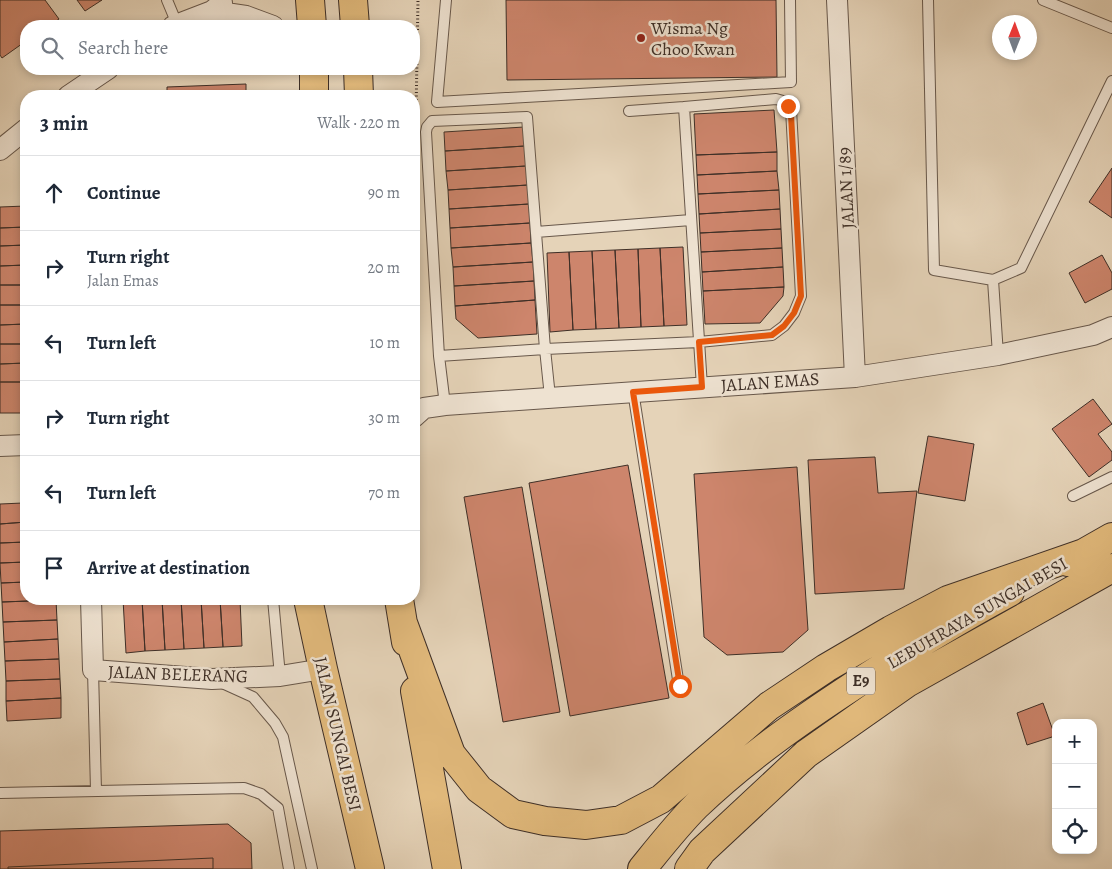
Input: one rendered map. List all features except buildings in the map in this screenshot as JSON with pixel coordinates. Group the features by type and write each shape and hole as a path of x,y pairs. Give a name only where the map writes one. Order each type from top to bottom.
{"highway":[{"path":"310,0 312,20"},
{"path":"353,0 355,20"},
{"path":"314,75 314,90"},
{"path":"358,75 359,90"},
{"name":"LEBUHRAYA SUNGAI BESI","path":"642,869 696,806 736,770 808,716 915,646 987,604 1112,537"},
{"path":"401,611 451,754 479,789 513,814 545,822 586,825 621,820 661,799 769,706 826,668 891,630 948,600 1084,553"},
{"name":"LEBUHRAYA SUNGAI BESI","path":"689,869 702,851 806,754 907,684 1112,568"},
{"name":"JALAN SUNGAI BESI","path":"309,605 369,867"},
{"path":"401,611 447,869"}],"street":[{"name":"JALAN 1/89","path":"837,0 855,377"},
{"path":"187,20 219,6 257,20"},
{"path":"79,90 100,75"},
{"path":"0,150 20,134"},
{"name":"JALAN EMAS","path":"420,409 550,397 855,377 998,355 1093,335 1112,326"},
{"path":"0,446 20,446"},
{"path":"91,605 93,670"},
{"name":"JALAN BELERANG","path":"93,670 212,679 280,676 323,669"}],"lane":[{"path":"167,0 173,20"},
{"path":"446,0 438,102 791,82 790,0"},
{"path":"928,0 934,270 993,280 1021,268 1112,82"},
{"path":"1043,0 1112,28"},
{"path":"439,356 699,342 772,335 784,326 798,305 801,296 791,115 788,106 783,101 776,99 629,111"},
{"path":"684,106 702,387"},
{"path":"445,405 439,356 427,127 432,121 527,117 544,349 550,397"},
{"path":"536,232 691,220"},
{"path":"993,280 998,355"},
{"path":"633,392 680,686"},
{"path":"1072,496 1112,477"},
{"path":"274,605 280,676"},
{"path":"93,670 96,791"},
{"path":"212,679 253,698 275,723 284,737 312,869"},
{"path":"0,793 244,788 261,794 278,808 289,869"}],"path":[{"path":"418,0 418,20"},
{"path":"416,90 417,75"},
{"path":"420,119 427,127"}],"place":[{"name":"Wisma Ng Choo Kwan","path":"641,38"}],"route":[{"path":"680,686 633,392 702,387 699,342 772,335 784,326 794,313 801,296 791,110 788,106"}]}
